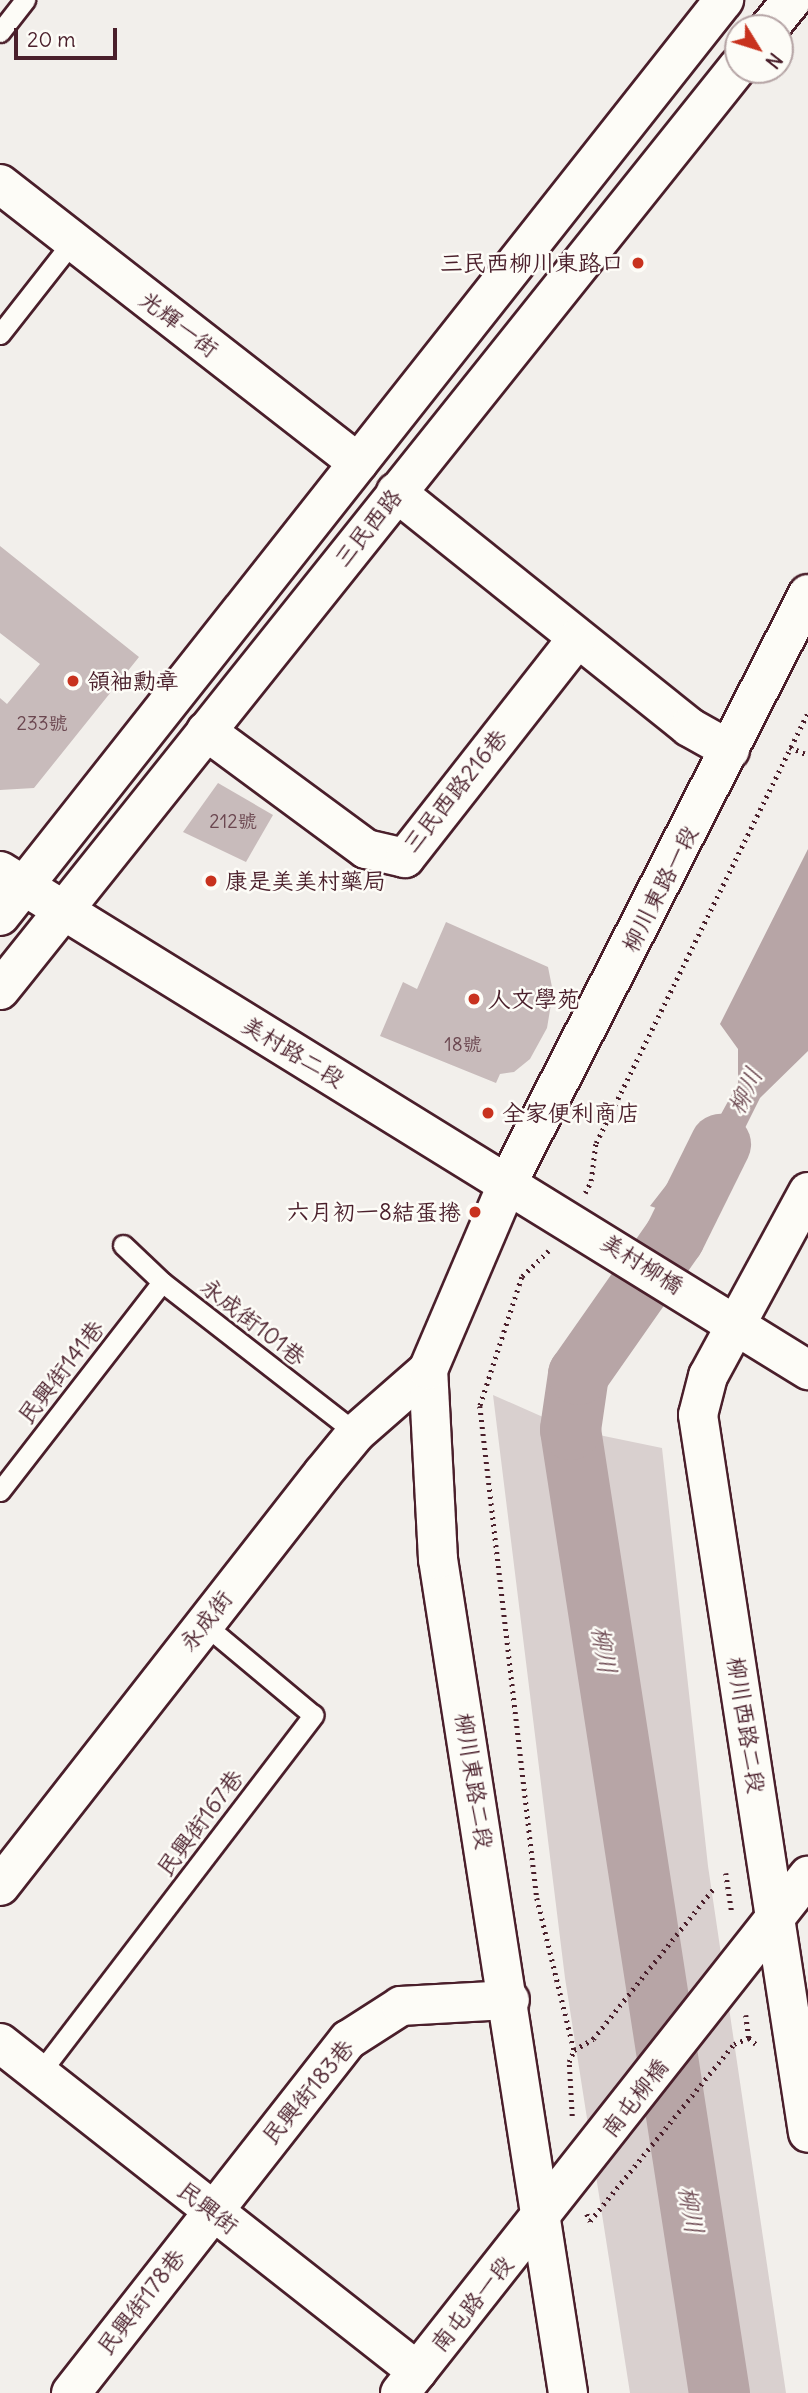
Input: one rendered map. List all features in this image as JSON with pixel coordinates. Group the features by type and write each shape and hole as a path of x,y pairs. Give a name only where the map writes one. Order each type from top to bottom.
{"street":[{"name":"三民西路","path":"0,916 12,879 358,463 724,0"},
{"path":"780,14 792,0"},
{"name":"三民西路","path":"0,990 724,84"},
{"name":"光輝一街","path":"0,184 358,463"},
{"path":"396,492 689,727 730,750"},
{"name":"柳川東路一段","path":"508,1182 808,594"},
{"name":"三民西路216巷","path":"206,731 366,849 404,858 577,639"},
{"name":"美村路二段","path":"12,879 588,1230"},
{"name":"柳川東路二段","path":"508,1182 428,1370 438,1559 544,2214 568,2393"},
{"name":"柳川西路二段","path":"808,1192 739,1325 708,1376 698,1415 808,2133"},
{"name":"美村柳橋","path":"588,1230 739,1325"},
{"path":"739,1325 808,1370"},
{"name":"永成街","path":"0,1886 356,1433 428,1370"},
{"path":"808,1876 776,1919 808,1949"},
{"name":"南屯柳橋","path":"544,2214 776,1919"},
{"name":"民興街183巷","path":"212,2210 348,2040 401,2006 510,2000"},
{"name":"民興街","path":"0,2043 212,2210 409,2382"},
{"name":"民興街178巷","path":"71,2393 212,2210"},
{"name":"南屯路一段","path":"409,2382 544,2214"}],"lane":[{"path":"0,32 25,0"},
{"path":"0,334 73,241"},
{"name":"永成街101巷","path":"123,1245 162,1282 356,1433"},
{"name":"民興街141巷","path":"0,1491 162,1282"},
{"name":"民興街167巷","path":"39,2074 313,1715 204,1624"}],"path":[{"path":"592,1173 596,1143 808,713"},
{"path":"790,747 808,755"},
{"path":"544,1259 522,1277 480,1406 537,1898 574,2050 593,2039 714,1888"},
{"path":"590,2221 734,2044 749,2038 764,2049"}],"shaded area":[{"path":"493,1395 570,1429 662,1448 708,1866 786,2393 630,2393 565,1978"}],"water":[{"path":"808,849 808,1051 760,1098 698,1222 650,1206 720,1116 738,1083 738,1049 720,1024"}],"building":[{"name":"領袖勳章","path":"0,546 139,657 34,788 0,790 0,698 7,704 40,664 0,633"},
{"path":"218,783 273,815 246,862 183,832"},
{"name":"人文學苑","path":"446,922 548,967 553,992 547,1028 530,1059 514,1072 500,1074 496,1083 380,1036 403,982 417,989"}],"waterway":[{"name":"柳川","path":"719,2393 570,1429 578,1374 674,1237 720,1144"}],"place":[{"name":"三民西柳川東路口","path":"638,263"},
{"name":"領袖勳章","path":"73,681"},
{"name":"康是美美村藥局","path":"211,881"},
{"name":"人文學苑","path":"474,999"},
{"name":"全家便利商店","path":"488,1113"},
{"name":"六月初一8結蛋捲","path":"475,1212"}]}
